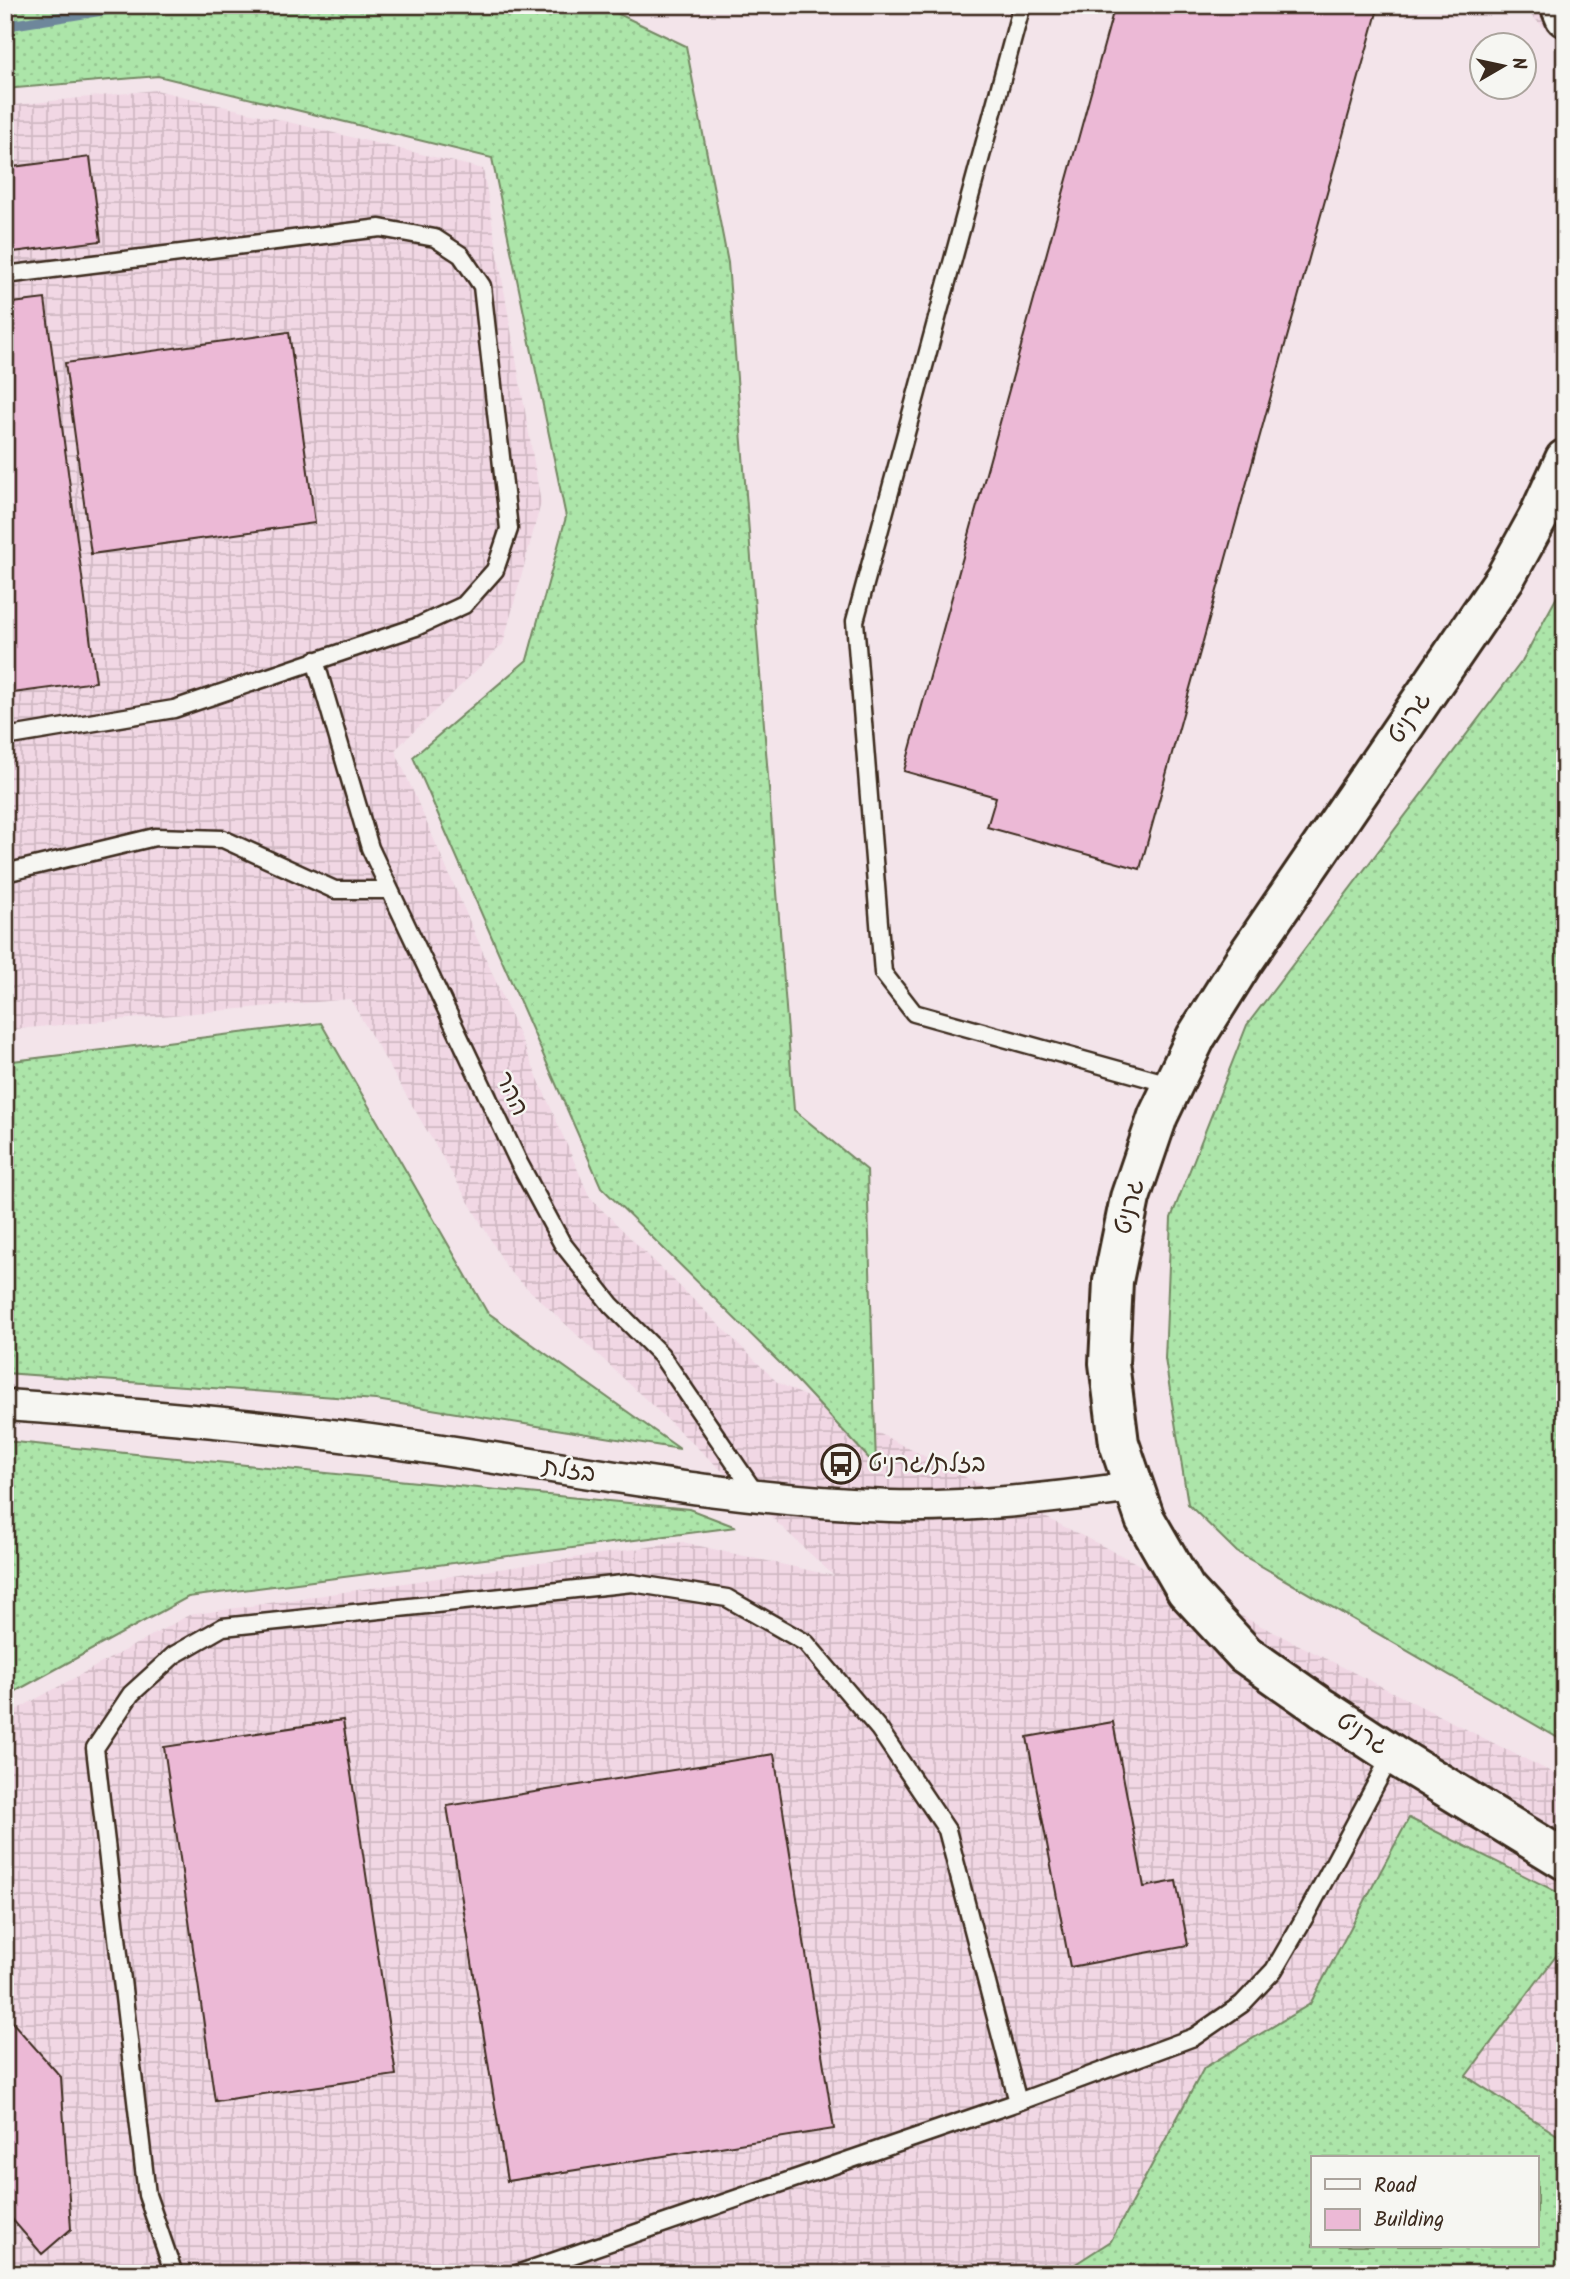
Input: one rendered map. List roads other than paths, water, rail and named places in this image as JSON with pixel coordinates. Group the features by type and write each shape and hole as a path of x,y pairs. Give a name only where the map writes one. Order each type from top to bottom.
{"street":[{"path":"1560,5 1565,17"},
{"name":"גרניט","path":"1565,460 1538,518 1505,578 1243,962 1196,1037 1158,1116 1130,1198 1113,1281 1109,1363 1119,1443 1145,1519 1186,1590 1245,1654 1392,1754 1565,1860"},
{"name":"בזלת","path":"5,1405 185,1419 327,1434 613,1478 758,1497 892,1506 956,1505 1017,1502 1134,1487"}],"lane":[{"path":"1022,5 855,621 883,973 914,1013 1173,1085"},
{"path":"5,275 380,228 435,238 461,255 482,286 509,528 495,570 464,605 416,627 174,709 5,737"},
{"name":"ההר","path":"315,660 369,848 519,1163 562,1243 611,1305 661,1355 758,1497"},
{"path":"5,873 155,838 223,839 335,890 389,890"},
{"path":"174,2274 147,2195 95,1748 131,1695 174,1655 223,1627 632,1583 727,1598 806,1643 879,1729 947,1830 1018,2102"},
{"path":"517,2274 1018,2102 1195,2037 1242,2004 1274,1970 1392,1754"}],"waterway":[{"path":"5,26 137,5"}],"place":[{"name":"בזלת/גרניט","path":"841,1464"}]}
